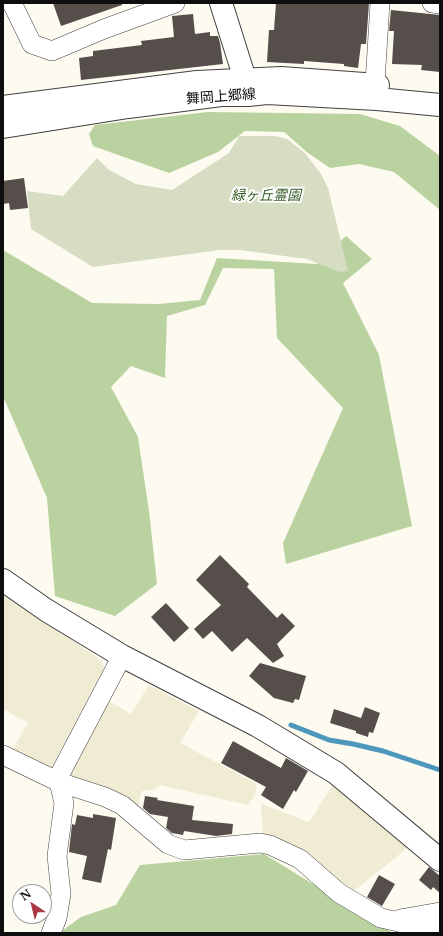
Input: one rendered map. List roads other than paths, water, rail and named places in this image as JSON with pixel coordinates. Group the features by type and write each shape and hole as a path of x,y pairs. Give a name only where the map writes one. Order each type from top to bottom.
{"street":[{"path":"12,3 32,44 52,51 104,29 175,3"},
{"path":"221,3 246,87"},
{"path":"374,92 380,3"},
{"path":"432,3 440,4"},
{"name":"舞岡上郷線","path":"3,107 197,82 246,87 267,93 440,90"},
{"name":"舞岡上郷線","path":"3,127 128,107 221,95 246,87"},
{"name":"舞岡上郷線","path":"374,92 440,105"},
{"path":"3,580 46,610 122,656 258,726 336,773 440,860"},
{"path":"51,933 57,918 61,894 58,856 64,803 58,782 60,774 122,656"},
{"path":"3,755 58,782 105,797 122,805 168,844 184,850 260,843 270,845 300,859 339,893 381,918 438,931 440,933"},
{"path":"393,920 440,912"}],"waterway":[{"path":"291,725 329,740 383,751 440,770"}],"park label":[{"name":"緑ヶ丘霊園","path":"266,196"}]}
